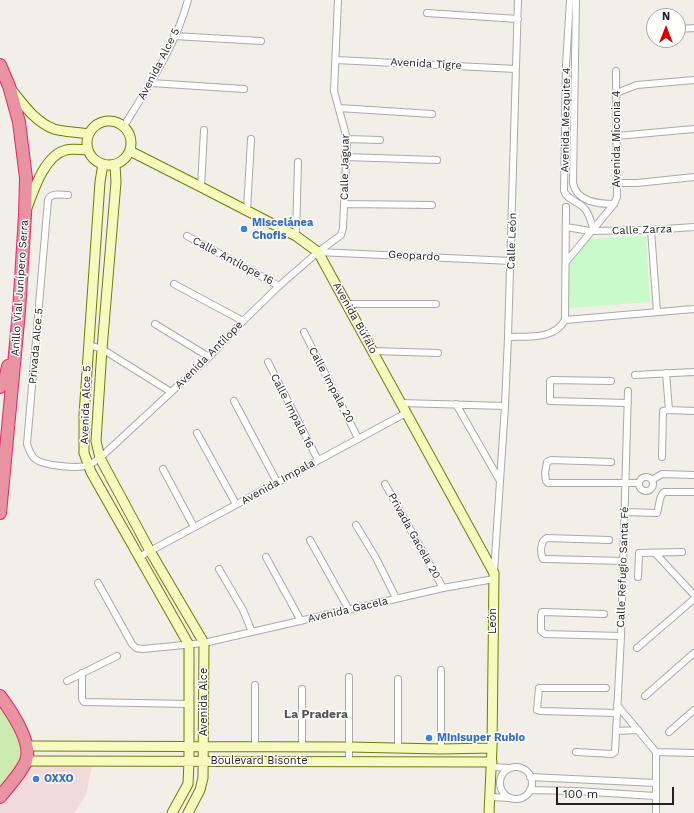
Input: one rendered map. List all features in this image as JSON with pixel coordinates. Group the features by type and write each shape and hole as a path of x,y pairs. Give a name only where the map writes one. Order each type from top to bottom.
{"highway":[{"name":"Anillo Vial Junípero Serra","path":"0,65 9,86 19,122 26,178 19,311 0,513"},
{"path":"0,387 5,381 12,338 19,311"},
{"path":"0,423 0,502"},
{"path":"0,696 15,719 28,746 26,761 0,797"}],"street":[{"name":"Avenida Alce 5","path":"124,126 151,83 174,36 188,0"},
{"name":"Calle Jaguar","path":"318,252 341,235 343,228 347,139 334,91 338,0"},
{"name":"Calle León","path":"500,481 505,406 511,261 518,0"},
{"name":"Avenida Mezquite 4","path":"570,0 566,65 564,191 568,197 594,203 614,204"},
{"name":"Avenida Mezquite 4","path":"576,0 573,183 578,199 587,212 591,230"},
{"path":"427,14 518,19"},
{"path":"174,36 261,41"},
{"name":"Avenida Tigre","path":"336,60 516,69"},
{"path":"566,65 574,65"},
{"name":"Avenida Miconia 4","path":"566,262 614,204 617,197 616,71"},
{"path":"616,93 637,85 694,80"},
{"path":"151,83 244,89"},
{"path":"9,86 28,110 44,124 56,129 89,134"},
{"path":"339,108 432,114"},
{"path":"109,120 124,126 130,134 131,142 130,151 126,157 115,165 103,164 91,156 88,150 87,142 89,134 94,127 100,122 109,120"},
{"path":"617,136 694,129"},
{"path":"201,186 204,130"},
{"path":"247,210 251,139"},
{"path":"347,139 380,140"},
{"path":"565,147 573,147"},
{"path":"25,215 34,189 45,167 53,157 66,150 88,150"},
{"name":"Avenida Búfalo","path":"130,151 201,186 296,236 318,252 494,576"},
{"path":"345,157 437,160"},
{"path":"296,236 298,162"},
{"name":"Avenida Alce 5","path":"103,164 84,415 84,453 88,465 189,645"},
{"name":"Avenida Alce 5","path":"115,165 115,190 96,442 100,458 150,551 204,643"},
{"path":"617,183 637,183 694,177"},
{"name":"Privada Alce 5","path":"68,195 52,194 49,196 48,200 28,444 30,453 41,463 57,466 88,465"},
{"path":"344,204 432,205"},
{"path":"508,337 547,335 556,330 565,320 566,207"},
{"name":"Calle Zarza","path":"566,228 591,230 651,230 694,227"},
{"path":"651,230 657,312"},
{"name":"Calle Antílope 16","path":"187,236 280,286"},
{"name":"Geopardo","path":"318,252 511,261"},
{"name":"Avenida Antílope","path":"88,465 100,458 210,357 243,321 318,252"},
{"path":"174,284 243,321"},
{"path":"347,304 436,304"},
{"path":"565,320 694,309"},
{"path":"155,324 210,357"},
{"name":"Calle Impala 20","path":"304,332 358,438"},
{"path":"89,345 102,349 171,392"},
{"path":"373,351 438,353"},
{"name":"Calle Impala 16","path":"268,362 318,460"},
{"path":"635,375 694,372"},
{"path":"666,373 669,410"},
{"path":"611,381 552,380 550,381 550,401 628,403"},
{"name":"Calle Refugio Santa Fé","path":"576,752 612,754 615,752 621,636 628,391"},
{"path":"234,401 277,482"},
{"path":"401,403 505,406"},
{"path":"456,404 500,481"},
{"path":"662,457 662,412 665,410 694,411"},
{"name":"Avenida Impala","path":"139,557 406,413"},
{"path":"197,433 236,504"},
{"path":"611,462 552,460 547,462 545,472 546,481 548,483 639,483"},
{"path":"163,469 194,527"},
{"path":"652,480 662,474 694,475"},
{"path":"639,483 644,477 652,480"},
{"path":"639,483 642,490 648,491 653,485 652,480"},
{"name":"León","path":"489,813 492,764 494,576 500,481"},
{"name":"Privada Gacela 20","path":"385,484 443,588"},
{"path":"624,512 657,513 661,494 664,492 694,492"},
{"path":"356,525 376,558 396,598"},
{"path":"608,540 546,538 542,542 542,556 543,559 547,560 623,561"},
{"path":"310,540 349,610"},
{"path":"638,577 639,553 682,552"},
{"path":"638,648 693,594 655,553"},
{"path":"266,557 301,621"},
{"path":"219,569 243,610 252,632"},
{"name":"Avenida Gacela","path":"98,584 132,644 136,648 143,649 204,643 494,576"},
{"path":"604,614 542,612 541,631 545,634 621,636"},
{"name":"Avenida Alce","path":"188,813 202,785 204,643"},
{"name":"Avenida Alce","path":"172,813 187,788 189,761 189,645"},
{"path":"645,696 694,653"},
{"path":"66,681 117,656"},
{"path":"441,670 441,749"},
{"path":"82,673 82,699 84,702 189,704"},
{"path":"349,677 349,762"},
{"path":"398,680 398,748"},
{"path":"255,686 255,747"},
{"path":"606,688 539,688 537,710 617,713"},
{"path":"302,689 302,747"},
{"path":"617,705 656,752 656,813"},
{"path":"669,732 693,713"},
{"path":"616,731 638,730"},
{"name":"Boulevard Bisonte","path":"28,746 349,747 441,749 492,748"},
{"path":"76,747 77,761"},
{"path":"656,752 694,753"},
{"name":"Boulevard Bisonte","path":"26,761 492,764"},
{"path":"491,797 519,798 527,794 531,786 530,777 525,770 521,768 512,768 492,764"},
{"path":"511,798 503,793 500,785 502,776 512,768"},
{"path":"530,777 656,783"},
{"path":"530,790 655,796"}],"shaded area":[{"path":"26,761 93,761 86,795 74,813 0,813 0,797"}],"green space":[{"path":"646,236 650,302 570,308 567,264 587,239"},
{"path":"0,696 15,719 26,761 0,797"}],"place":[{"name":"Miscelánea Chofis","path":"244,229"},
{"name":"Minisuper Rubio","path":"429,738"},
{"name":"OXXO","path":"36,779"}],"district":[{"name":"La Pradera","path":"316,714"}]}
